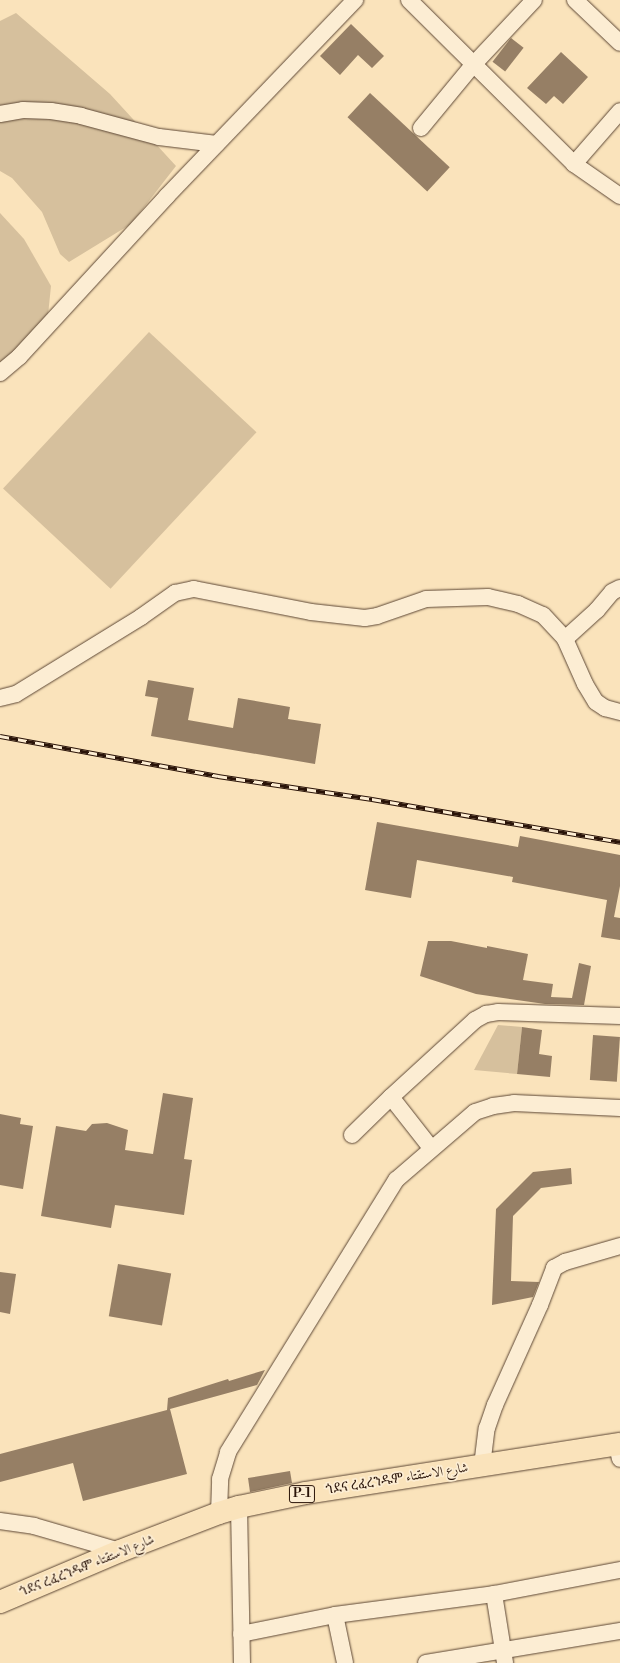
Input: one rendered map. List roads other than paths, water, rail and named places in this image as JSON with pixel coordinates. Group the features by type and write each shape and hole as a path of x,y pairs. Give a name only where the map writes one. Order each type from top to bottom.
{"highway":[{"name":"ጎደና ረፈረንዱም شارع الاستقتاء","path":"0,1602 120,1551 229,1510 306,1493 482,1466 619,1449"}],"street":[{"path":"0,372 18,357 217,144 355,0"},
{"path":"409,0 574,164 620,196"},
{"path":"421,128 473,65 534,0"},
{"path":"575,0 620,43"},
{"path":"0,114 23,110 51,111 81,116 159,137 217,144"},
{"path":"574,164 620,112"},
{"path":"565,639 597,610 612,592 620,588"},
{"path":"0,698 16,694 141,617 175,593 194,589 311,612 365,618 377,616 426,599 488,597 518,604 543,615 565,639 585,684 596,702 605,708 620,712"},
{"path":"352,1134 390,1096 474,1020 486,1014 498,1012 620,1016"},
{"path":"390,1096 431,1148"},
{"path":"242,1663 241,1634 229,1510 220,1479 228,1452 396,1180 431,1148 475,1112 493,1106 514,1103 620,1108"},
{"path":"482,1466 487,1428 495,1404 540,1305 554,1268 565,1262 620,1246"},
{"path":"0,1521 34,1526 120,1551"},
{"path":"241,1634 335,1615 494,1594 620,1570"},
{"path":"494,1594 504,1656"},
{"path":"335,1615 345,1663"},
{"path":"426,1663 504,1656 620,1631"}],"railway":[{"path":"0,736 218,776 372,799 620,842"}]}
